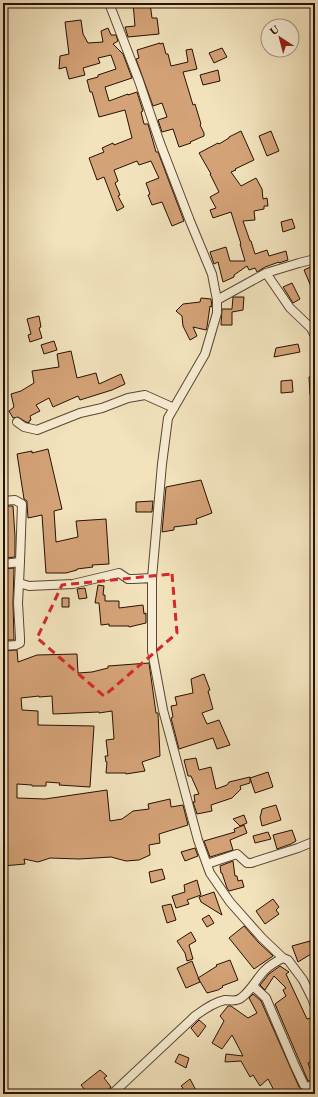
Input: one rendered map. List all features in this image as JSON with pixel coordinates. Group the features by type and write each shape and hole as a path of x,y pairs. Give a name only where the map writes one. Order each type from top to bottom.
{"street":[{"path":"109,3 140,81 160,143 212,274 217,300 217,313 205,354 168,418 162,464 152,578 152,651 163,710 189,809 210,873 230,902 262,938 283,958 288,960 304,980 315,1006"},
{"path":"217,300 266,274 315,259"},
{"path":"266,274 290,308 311,328 315,336"},
{"path":"17,422 24,427 37,430 80,413 102,408 128,398 145,395 174,408"},
{"path":"3,501 15,500 22,504 18,603 20,643 16,645 3,646"},
{"path":"3,564 20,562"},
{"path":"19,583 29,586 73,584 119,574 128,579 152,578"},
{"path":"207,864 237,854 247,863 283,853 315,841"},
{"path":"112,1094 195,1016 205,1009 225,1000 237,1000 241,998 253,986 265,970 283,958"},
{"path":"253,986 266,998 304,1085 307,1087 315,1085"}],"highlighted area":[{"path":"172,574 177,633 104,696 37,638 62,585"}],"building":[{"path":"133,3 150,3 152,18 157,18 159,34 128,37 125,27 135,26"},
{"path":"81,20 83,34 88,43 103,42 101,31 108,28 111,35 116,35 118,41 113,44 123,54 132,78 105,87 109,101 137,92 143,111 141,112 144,124 148,124 156,152 158,152 184,221 172,226 162,202 152,205 148,195 150,194 146,183 159,178 151,161 139,165 137,161 114,170 118,181 115,183 120,195 118,196 124,207 117,211 104,177 97,180 89,158 104,152 102,148 113,143 114,145 132,138 125,110 99,117 92,92 90,92 87,80 116,69 111,55 98,58 100,63 83,68 85,75 69,79 66,67 59,69 60,56 69,54 65,22"},
{"path":"163,43 171,66 188,62 186,50 192,49 197,69 183,72 193,105 195,104 204,136 179,147 173,129 162,132 158,120 167,117 162,103 153,106 136,59 139,58 137,50"},
{"path":"222,48 227,57 214,63 209,53"},
{"path":"218,70 220,81 203,85 200,75"},
{"path":"241,131 254,160 231,172 241,186 256,178 262,189 263,199 267,198 268,206 264,206 264,209 254,211 255,220 243,221 250,241 255,254 267,250 269,256 286,251 288,260 265,267 257,272 255,268 249,270 247,266 234,275 234,277 223,282 218,262 214,264 210,252 226,247 230,261 245,261 231,212 213,218 210,210 216,208 210,197 219,192 199,153 218,143 219,144"},
{"path":"271,131 279,151 267,156 259,136"},
{"path":"292,219 295,228 283,232 281,222"},
{"path":"315,265 315,296 304,270"},
{"path":"292,283 300,299 293,303 283,287"},
{"path":"233,297 244,297 243,310 232,312 232,325 221,325 222,309 232,309"},
{"path":"201,298 211,299 212,307 210,306 207,327 206,330 193,327 197,336 190,340 183,326 182,316 176,311 183,304 200,302"},
{"path":"39,316 41,327 39,328 42,338 30,342 28,335 31,334 27,319"},
{"path":"54,341 57,350 44,354 41,345"},
{"path":"298,344 300,352 274,357 276,348"},
{"path":"71,351 77,378 96,373 99,384 121,374 125,384 112,390 80,400 78,396 53,407 49,398 36,405 40,411 30,416 31,420 29,423 18,417 13,418 9,411 14,407 11,394 21,391 34,383 32,371 59,367 57,354"},
{"path":"315,375 315,395 310,395 309,377"},
{"path":"292,380 293,392 281,393 281,381"},
{"path":"48,449 62,509 54,511 56,542 78,537 76,521 106,519 109,564 92,565 93,567 77,569 66,573 46,573 42,515 28,518 27,501 24,499 17,454 32,451 32,453"},
{"path":"201,480 212,513 196,519 197,524 174,527 174,530 162,532 166,487"},
{"path":"153,501 152,512 136,512 136,502"},
{"path":"3,506 13,506 15,557 7,558"},
{"path":"14,568 14,640 3,640 3,569"},
{"path":"98,585 104,586 103,595 105,595 105,601 119,601 119,608 143,605 144,614 146,613 146,623 129,627 109,626 109,624 101,625 99,603 95,603"},
{"path":"85,588 87,598 79,599 77,589"},
{"path":"62,598 69,598 69,607 62,607"},
{"path":"17,650 18,662 37,655 77,654 78,673 92,672 108,668 108,666 149,663 156,713 158,713 160,756 142,762 145,771 126,774 106,773 107,762 105,756 108,756 106,740 114,739 112,711 99,713 53,714 52,696 21,698 22,710 38,711 38,725 94,726 90,787 59,785 60,783 46,782 46,786 17,784 17,798 45,799 107,790 110,821 122,819 133,811 149,809 148,804 170,799 171,807 183,805 188,825 159,834 160,843 149,845 150,855 139,860 126,861 111,857 79,859 50,858 38,862 24,859 25,864 3,866 3,651"},
{"path":"204,674 210,690 208,691 213,709 202,713 207,724 219,720 230,745 217,749 213,738 179,749 171,718 173,717 171,706 177,705 175,697 193,693 191,679"},
{"path":"196,758 199,770 211,767 216,789 227,785 229,782 250,777 250,783 240,786 241,789 232,798 211,805 212,811 197,814 193,802 195,802 194,795 199,794 191,776 188,776 184,760"},
{"path":"268,772 273,787 255,793 250,778"},
{"path":"276,805 281,820 262,826 260,817 262,809"},
{"path":"244,815 247,823 240,826 233,819"},
{"path":"244,825 247,833 230,840 233,850 210,857 204,841 235,832 234,829"},
{"path":"292,830 296,841 277,849 273,835"},
{"path":"268,832 271,839 255,843 253,836"},
{"path":"195,848 198,856 185,861 181,852"},
{"path":"233,861 235,876 237,876 238,881 242,880 244,887 229,891 221,873 220,866"},
{"path":"162,869 165,879 151,883 149,872"},
{"path":"197,880 201,895 187,900 189,904 176,908 172,896 185,892 184,885"},
{"path":"214,892 222,915 201,902 199,897"},
{"path":"273,899 279,907 276,910 279,914 265,924 256,911"},
{"path":"171,904 176,920 167,923 162,906"},
{"path":"209,915 214,923 207,927 202,919"},
{"path":"244,926 273,956 254,969 229,938"},
{"path":"191,932 196,941 189,945 193,959 187,961 185,953 177,941"},
{"path":"310,941 311,954 298,962 292,946"},
{"path":"230,960 238,980 222,986 223,987 218,990 207,993 198,978 217,966 216,965"},
{"path":"192,961 200,982 186,988 177,968"},
{"path":"280,966 289,972 286,974 307,1019 311,1018 315,1030 315,1061 308,1063 314,1080 308,1081 275,1004 286,996 283,990 286,988 274,976 265,990 260,985 269,974"},
{"path":"253,994 261,1001 299,1087 306,1092 315,1091 315,1094 276,1094 268,1079 260,1086 253,1075 250,1077 241,1061 225,1062 226,1054 243,1056 232,1035 222,1049 212,1043 224,1021 220,1016 228,1006 231,1006 248,1018 257,1013 249,998"},
{"path":"199,1020 206,1026 198,1037 191,1028"},
{"path":"179,1054 189,1058 186,1068 175,1062"},
{"path":"100,1070 107,1076 104,1078 111,1087 102,1094 98,1090 93,1094 88,1094 81,1085"},
{"path":"190,1079 198,1094 176,1094 183,1088 181,1086"}]}
